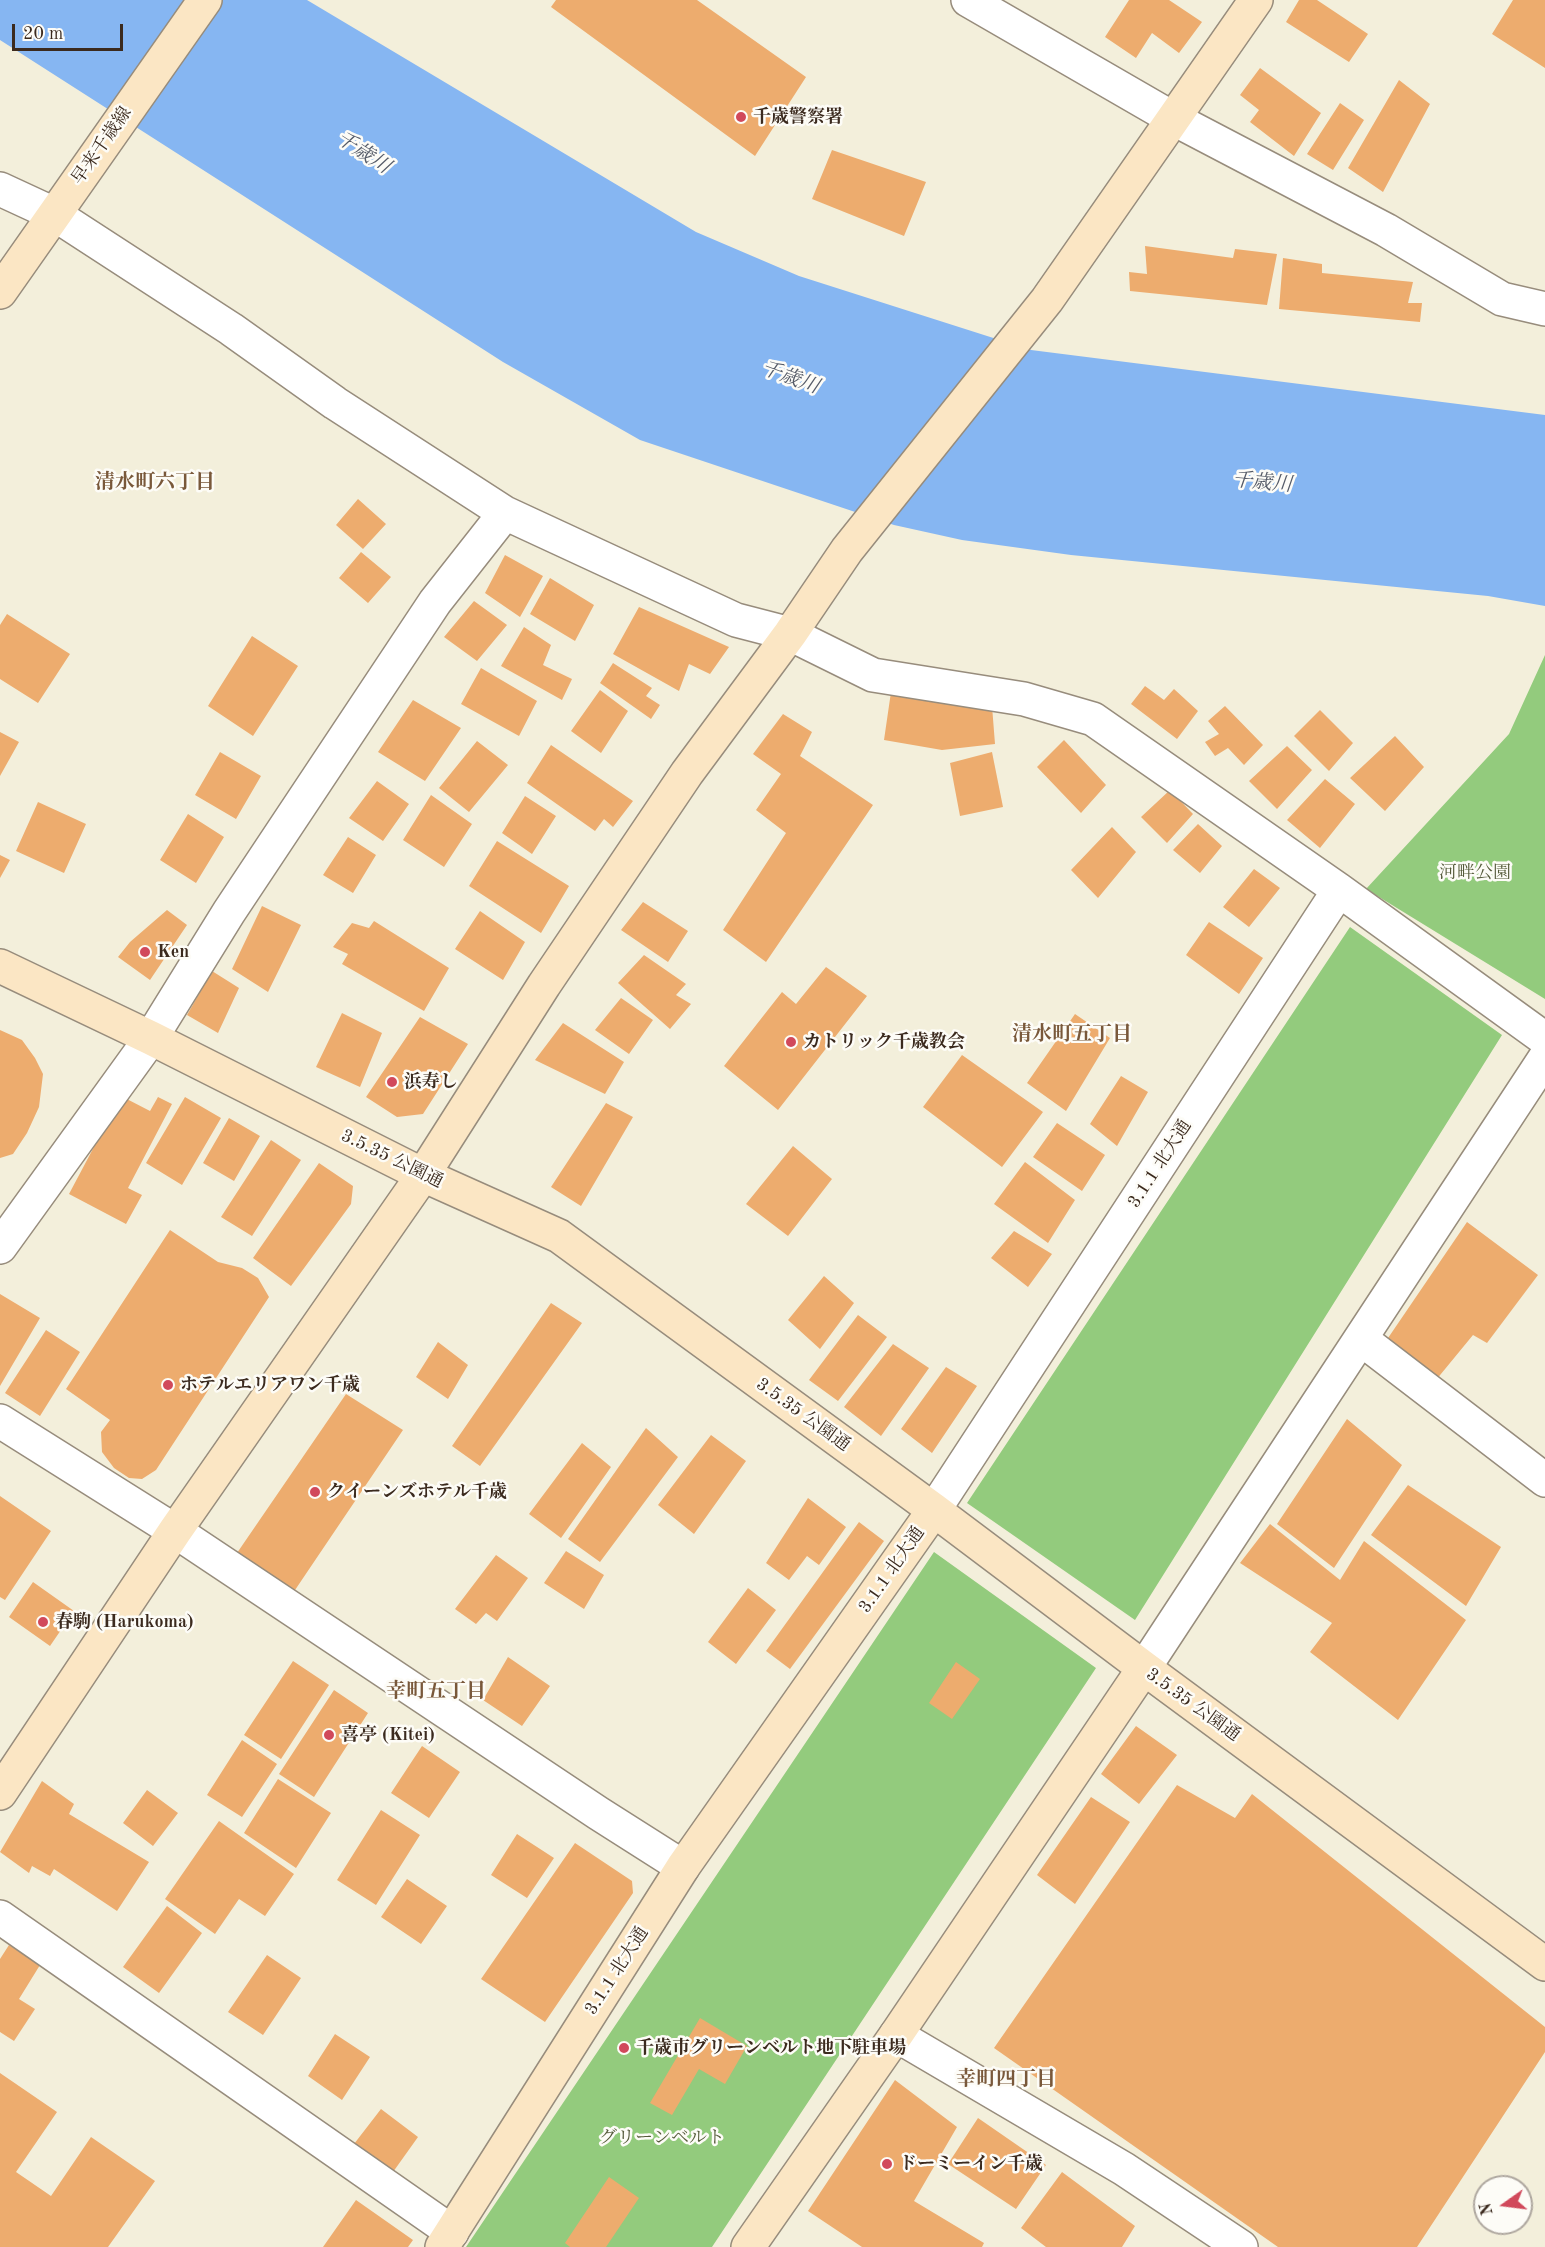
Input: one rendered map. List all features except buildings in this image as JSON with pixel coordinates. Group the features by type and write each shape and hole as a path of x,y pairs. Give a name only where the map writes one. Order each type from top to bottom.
{"street":[{"name":"早来千歳線","path":"0,292 205,0"},
{"path":"968,0 1173,119 1386,230 1502,299 1545,309"},
{"path":"0,1793 176,1531 423,1175 544,985 687,773 790,633 847,550 1047,300 1256,0"},
{"path":"0,189 54,214 231,329 334,403 505,513 736,620 790,633 873,675 1024,699 1093,719 1339,890 1545,1039"},
{"path":"0,1247 151,1038 229,912 435,602 505,513"},
{"name":"3.1.1 北大通","path":"447,2239 683,1867 934,1510 1339,890"},
{"name":"3.5.35 公園通","path":"0,966 151,1038 423,1175 560,1236 934,1510 1545,1964"},
{"path":"748,2247 896,2035 1144,1668 1545,1058"},
{"path":"1360,1339 1545,1480"},
{"path":"0,1421 176,1531 588,1807 683,1867"},
{"path":"0,1917 447,2239"},
{"path":"896,2035 1124,2169 1241,2247"}],"green space":[{"name":"河畔公園","path":"1545,655 1545,999 1366,889 1509,734"},
{"path":"1350,927 1502,1035 1135,1620 967,1503"},
{"name":"グリーンベルト","path":"934,1552 1096,1668 712,2247 466,2247"}],"water":[{"name":"千歳川","path":"0,0 307,0 696,232 799,276 1031,350 1545,415 1545,606 1488,596 1071,555 962,540 894,525 640,440 503,362 0,40"}],"place":[{"name":"千歳警察署","path":"741,117"},
{"name":"Ken","path":"145,952"},
{"name":"カトリック千歳教会","path":"791,1042"},
{"name":"浜寿し","path":"392,1082"},
{"name":"ホテルエリアワン千歳","path":"168,1385"},
{"name":"クイーンズホテル千歳","path":"315,1492"},
{"name":"春駒 (Harukoma)","path":"43,1622"},
{"name":"喜亭 (Kitei)","path":"329,1735"},
{"name":"千歳市グリーンベルト地下駐車場","path":"624,2048"},
{"name":"ドーミーイン千歳","path":"887,2164"}],"district":[{"name":"清水町六丁目","path":"155,483"},
{"name":"清水町五丁目","path":"1072,1035"},
{"name":"幸町五丁目","path":"436,1692"},
{"name":"幸町四丁目","path":"1006,2080"}]}
